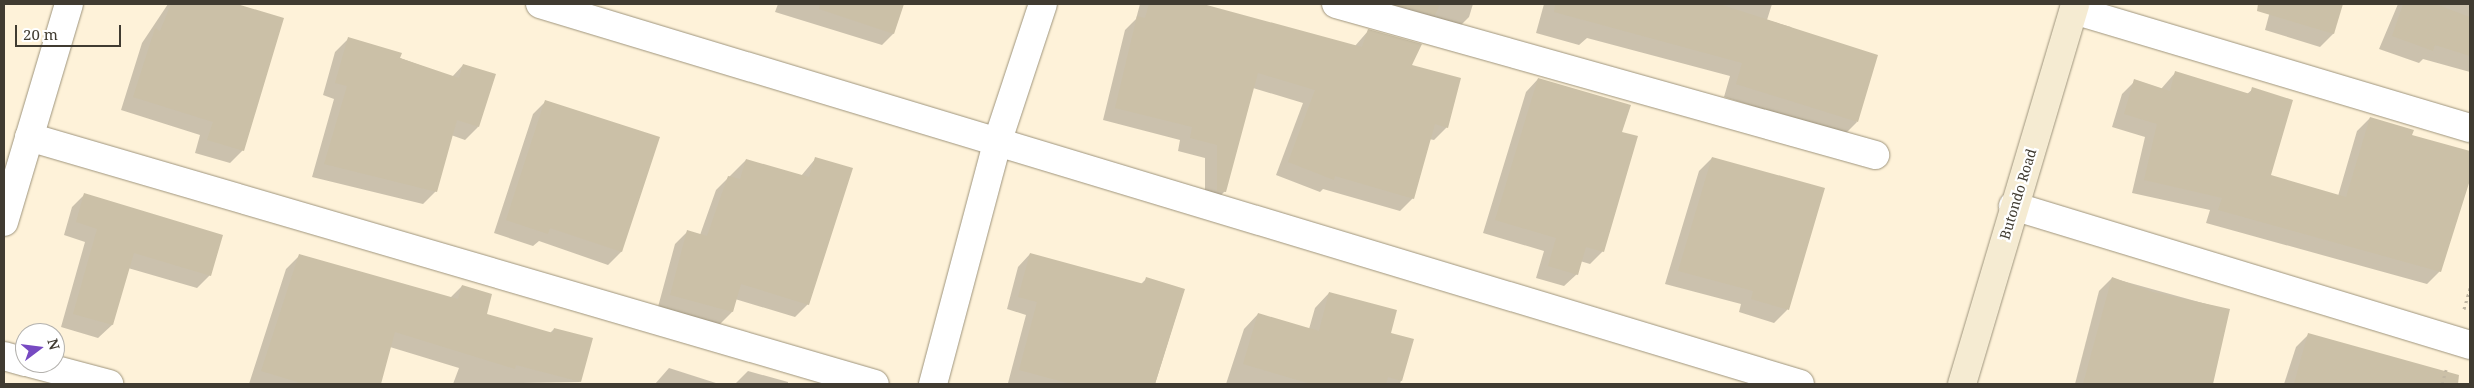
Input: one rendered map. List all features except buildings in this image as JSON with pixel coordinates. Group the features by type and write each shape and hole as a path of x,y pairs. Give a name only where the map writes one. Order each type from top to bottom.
{"street":[{"path":"4,222 69,4"},
{"path":"540,4 1800,384"},
{"path":"933,384 997,143 1043,4"},
{"path":"1336,4 1875,155"},
{"path":"2075,7 2470,128"},
{"name":"Butondo Road","path":"1962,384 2075,7"},
{"path":"29,137 876,384"},
{"path":"2014,206 2470,345"},
{"path":"65,372 109,384"}]}
